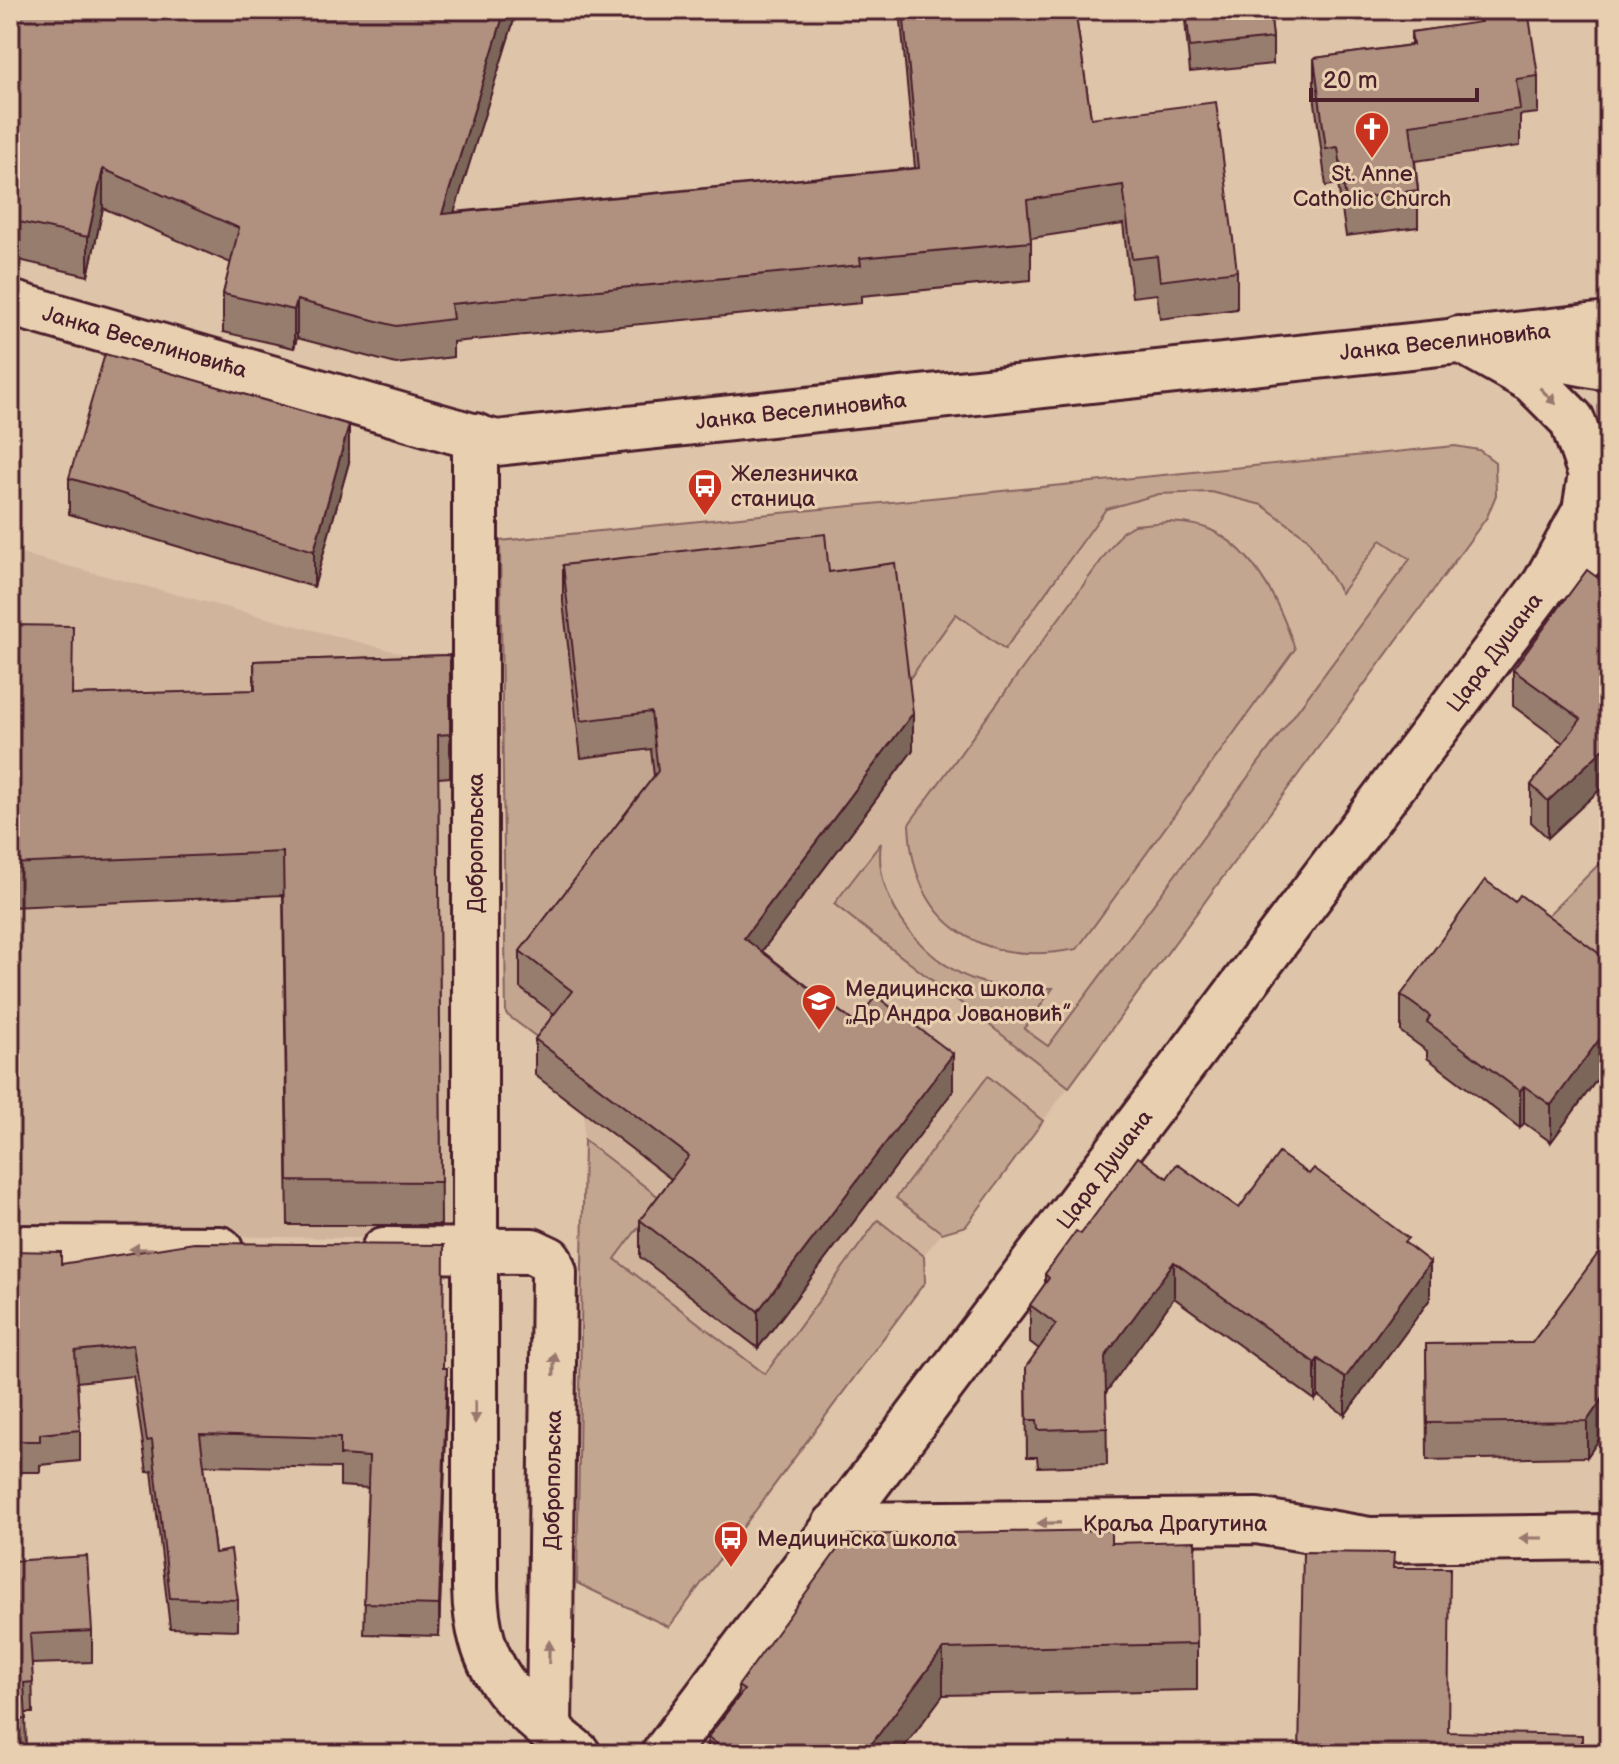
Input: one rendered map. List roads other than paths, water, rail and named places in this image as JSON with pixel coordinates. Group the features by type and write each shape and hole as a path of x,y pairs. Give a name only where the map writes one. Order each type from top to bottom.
{"main road":[{"name":"Јанка Веселиновића","path":"10,303 496,443 1609,325"},
{"path":"1459,339 1563,362 1609,368"},
{"path":"1459,339 1532,380 1572,420 1601,512"},
{"name":"Добропољска","path":"475,436 476,1612 487,1660 496,1677 563,1742"},
{"name":"Цара Душана","path":"664,1754 1601,512"},
{"path":"10,1248 263,1249"},
{"name":"Добропољска","path":"339,1250 532,1251 549,1259 554,1272 563,1742"},
{"name":"Краља Драгутина","path":"835,1525 1257,1521 1369,1540 1609,1537"}],"place":[{"name":"St. Anne Catholic Church","path":"1372,160"},
{"name":"Железничка станица","path":"705,517"},
{"name":"Медицинска школа „Др Андра Јовановић”","path":"819,1032"},
{"name":"Медицинска школа","path":"731,1569"}]}
